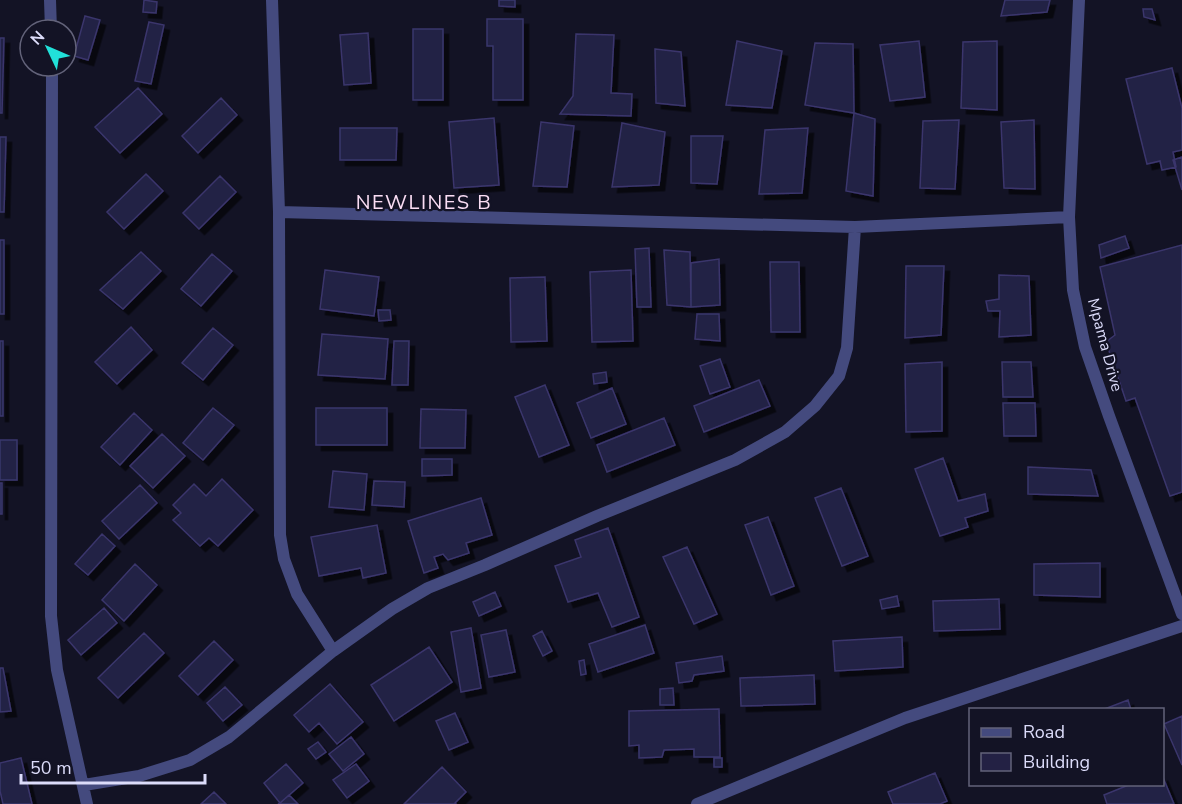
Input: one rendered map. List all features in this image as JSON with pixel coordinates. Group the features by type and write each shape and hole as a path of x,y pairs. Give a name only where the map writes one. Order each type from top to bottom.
{"street":[{"path":"50,0 51,18"},
{"path":"272,0 279,212 280,535 284,559 297,594 333,651"},
{"name":"Mpama Drive","path":"1079,0 1070,218 1073,290 1085,347 1182,614"},
{"path":"52,78 51,616 57,670 87,804"},
{"path":"279,212 855,227 1070,218"},
{"path":"84,785 139,776 190,760 229,737 333,651 392,609 428,588 735,460 785,432 815,406 839,376 847,348 855,227"},
{"path":"697,804 905,718 1182,626"}],"building":[{"path":"144,0 157,2 156,13 143,12"},
{"path":"499,0 515,0 515,7 499,6"},
{"path":"1005,0 1050,0 1047,12 1001,16"},
{"path":"1143,9 1152,9 1155,20 1144,17"},
{"path":"85,16 100,20 88,60 78,57 78,41"},
{"path":"487,19 523,19 523,100 493,100 493,46 487,46"},
{"path":"149,22 164,25 151,84 135,81"},
{"path":"413,29 443,29 443,100 413,100"},
{"path":"368,33 371,83 344,85 340,35"},
{"path":"576,34 614,35 611,93 632,94 631,116 560,114 573,96"},
{"path":"0,38 4,38 2,113 0,113"},
{"path":"737,41 782,51 772,108 726,105"},
{"path":"919,41 925,97 890,101 880,45"},
{"path":"997,41 997,110 961,108 963,42"},
{"path":"815,43 853,44 854,113 805,105"},
{"path":"655,49 681,52 685,106 656,103"},
{"path":"1172,68 1182,108 1182,150 1173,152 1176,167 1162,170 1160,161 1147,164 1126,79"},
{"path":"138,88 162,114 120,153 95,127"},
{"path":"221,98 237,115 198,153 182,136"},
{"path":"854,113 875,119 873,196 846,191"},
{"path":"494,118 499,185 454,188 449,122"},
{"path":"959,120 955,189 920,188 923,121"},
{"path":"1034,120 1035,189 1004,188 1001,122"},
{"path":"541,122 574,126 567,187 533,186"},
{"path":"622,123 665,132 659,185 612,187"},
{"path":"340,128 397,128 396,160 340,160"},
{"path":"808,128 802,193 759,194 765,130"},
{"path":"691,136 723,136 717,184 691,183"},
{"path":"0,137 6,137 4,212 0,212"},
{"path":"1182,157 1182,190 1173,160"},
{"path":"146,174 163,191 124,229 107,212"},
{"path":"220,176 236,192 199,229 183,213"},
{"path":"1125,236 1129,248 1101,258 1099,245"},
{"path":"0,240 4,240 4,314 0,314"},
{"path":"1182,245 1182,492 1170,496 1135,398 1126,401 1106,342 1115,335 1100,267"},
{"path":"649,248 651,307 637,307 635,249"},
{"path":"664,250 690,252 691,307 667,305"},
{"path":"141,252 161,271 123,309 100,290"},
{"path":"212,254 232,271 201,306 181,289"},
{"path":"719,259 720,305 691,307 691,263"},
{"path":"770,262 799,262 800,332 771,332"},
{"path":"906,266 944,266 941,335 905,338"},
{"path":"325,270 379,277 374,316 320,309"},
{"path":"631,270 633,341 592,342 590,272"},
{"path":"999,275 1029,276 1031,335 999,337 1000,311 988,311 986,301 999,299"},
{"path":"545,277 547,341 511,342 510,278"},
{"path":"378,310 390,310 391,320 379,321"},
{"path":"697,314 719,314 720,341 695,339"},
{"path":"131,327 152,350 117,384 95,362"},
{"path":"213,328 233,345 203,380 182,363"},
{"path":"322,334 388,339 385,379 318,375"},
{"path":"0,341 3,341 3,416 0,416"},
{"path":"394,341 409,341 408,385 392,385"},
{"path":"720,359 730,387 710,394 700,366"},
{"path":"942,362 942,431 906,432 905,364"},
{"path":"1002,362 1031,362 1033,397 1003,397"},
{"path":"606,372 607,382 594,384 593,374"},
{"path":"759,380 770,406 704,432 694,406"},
{"path":"545,385 569,445 539,457 515,397"},
{"path":"612,388 626,424 591,438 577,403"},
{"path":"1003,403 1035,403 1036,436 1004,436"},
{"path":"213,408 234,425 203,460 183,443"},
{"path":"316,408 387,408 387,445 316,445"},
{"path":"421,409 466,410 465,448 420,448"},
{"path":"134,413 152,430 120,465 101,447"},
{"path":"664,418 675,445 607,472 597,445"},
{"path":"162,434 185,456 153,488 130,466"},
{"path":"0,440 17,440 17,480 0,480"},
{"path":"943,458 958,501 985,494 988,511 965,518 968,527 940,536 915,469"},
{"path":"422,459 452,459 452,475 422,476"},
{"path":"1028,467 1091,470 1098,496 1028,494"},
{"path":"333,471 367,474 364,510 329,507"},
{"path":"222,479 253,510 218,546 209,538 200,546 173,520 181,513 173,505 194,484 206,496"},
{"path":"374,481 405,482 404,507 372,505"},
{"path":"0,483 2,483 2,514 0,514"},
{"path":"140,485 157,503 119,539 102,521"},
{"path":"841,488 868,556 842,566 815,498"},
{"path":"481,498 492,535 466,543 469,553 448,560 443,554 434,557 438,568 424,573 408,521"},
{"path":"768,517 794,586 771,595 745,525"},
{"path":"377,525 386,573 363,578 361,568 319,576 311,537"},
{"path":"608,528 639,617 612,627 598,593 568,602 555,566 581,557 575,540"},
{"path":"102,534 115,546 88,575 75,564"},
{"path":"687,547 717,614 694,624 663,557"},
{"path":"1100,563 1100,597 1034,595 1034,564"},
{"path":"135,564 157,585 124,621 102,600"},
{"path":"495,592 501,606 479,616 473,602"},
{"path":"897,596 899,606 882,609 880,600"},
{"path":"999,599 1000,629 934,631 933,601"},
{"path":"104,608 117,623 81,655 68,640"},
{"path":"645,625 654,653 598,672 589,644"},
{"path":"471,628 481,688 461,692 451,632"},
{"path":"506,630 515,672 489,677 481,635"},
{"path":"542,631 552,651 543,656 533,636"},
{"path":"144,633 164,653 118,698 98,678"},
{"path":"902,637 903,667 835,671 833,641"},
{"path":"214,641 233,660 198,695 179,676"},
{"path":"429,647 452,682 394,721 371,685"},
{"path":"722,656 724,671 694,675 692,681 679,683 676,663"},
{"path":"584,660 586,674 581,675 579,661"},
{"path":"0,668 3,668 11,711 0,712"},
{"path":"814,675 815,704 741,706 740,678"},
{"path":"330,684 363,722 337,744 319,723 309,732 294,715"},
{"path":"225,687 242,705 223,721 207,703"},
{"path":"673,688 674,705 660,705 660,689"},
{"path":"1128,700 1130,708 1107,708"},
{"path":"719,709 720,757 694,757 694,749 664,750 662,757 639,758 639,745 629,746 629,711"},
{"path":"455,713 468,742 449,750 436,721"},
{"path":"1182,716 1182,765 1164,724"},
{"path":"351,737 364,754 343,771 329,754"},
{"path":"318,742 326,752 316,759 308,749"},
{"path":"21,758 32,804 3,804 0,791 0,763"},
{"path":"714,758 722,758 722,767 714,767"},
{"path":"286,764 303,783 280,803 264,783"},
{"path":"356,764 369,781 347,798 333,780"},
{"path":"442,767 466,792 456,804 404,804"},
{"path":"935,773 947,801 940,804 893,804 888,792"},
{"path":"1164,780 1174,804 1107,804 1104,795 1126,786 1164,786"},
{"path":"214,792 226,804 201,804"},
{"path":"289,795 298,804 278,804 280,803"}],"district":[{"name":"NEWLINES B","path":"424,202"}]}
